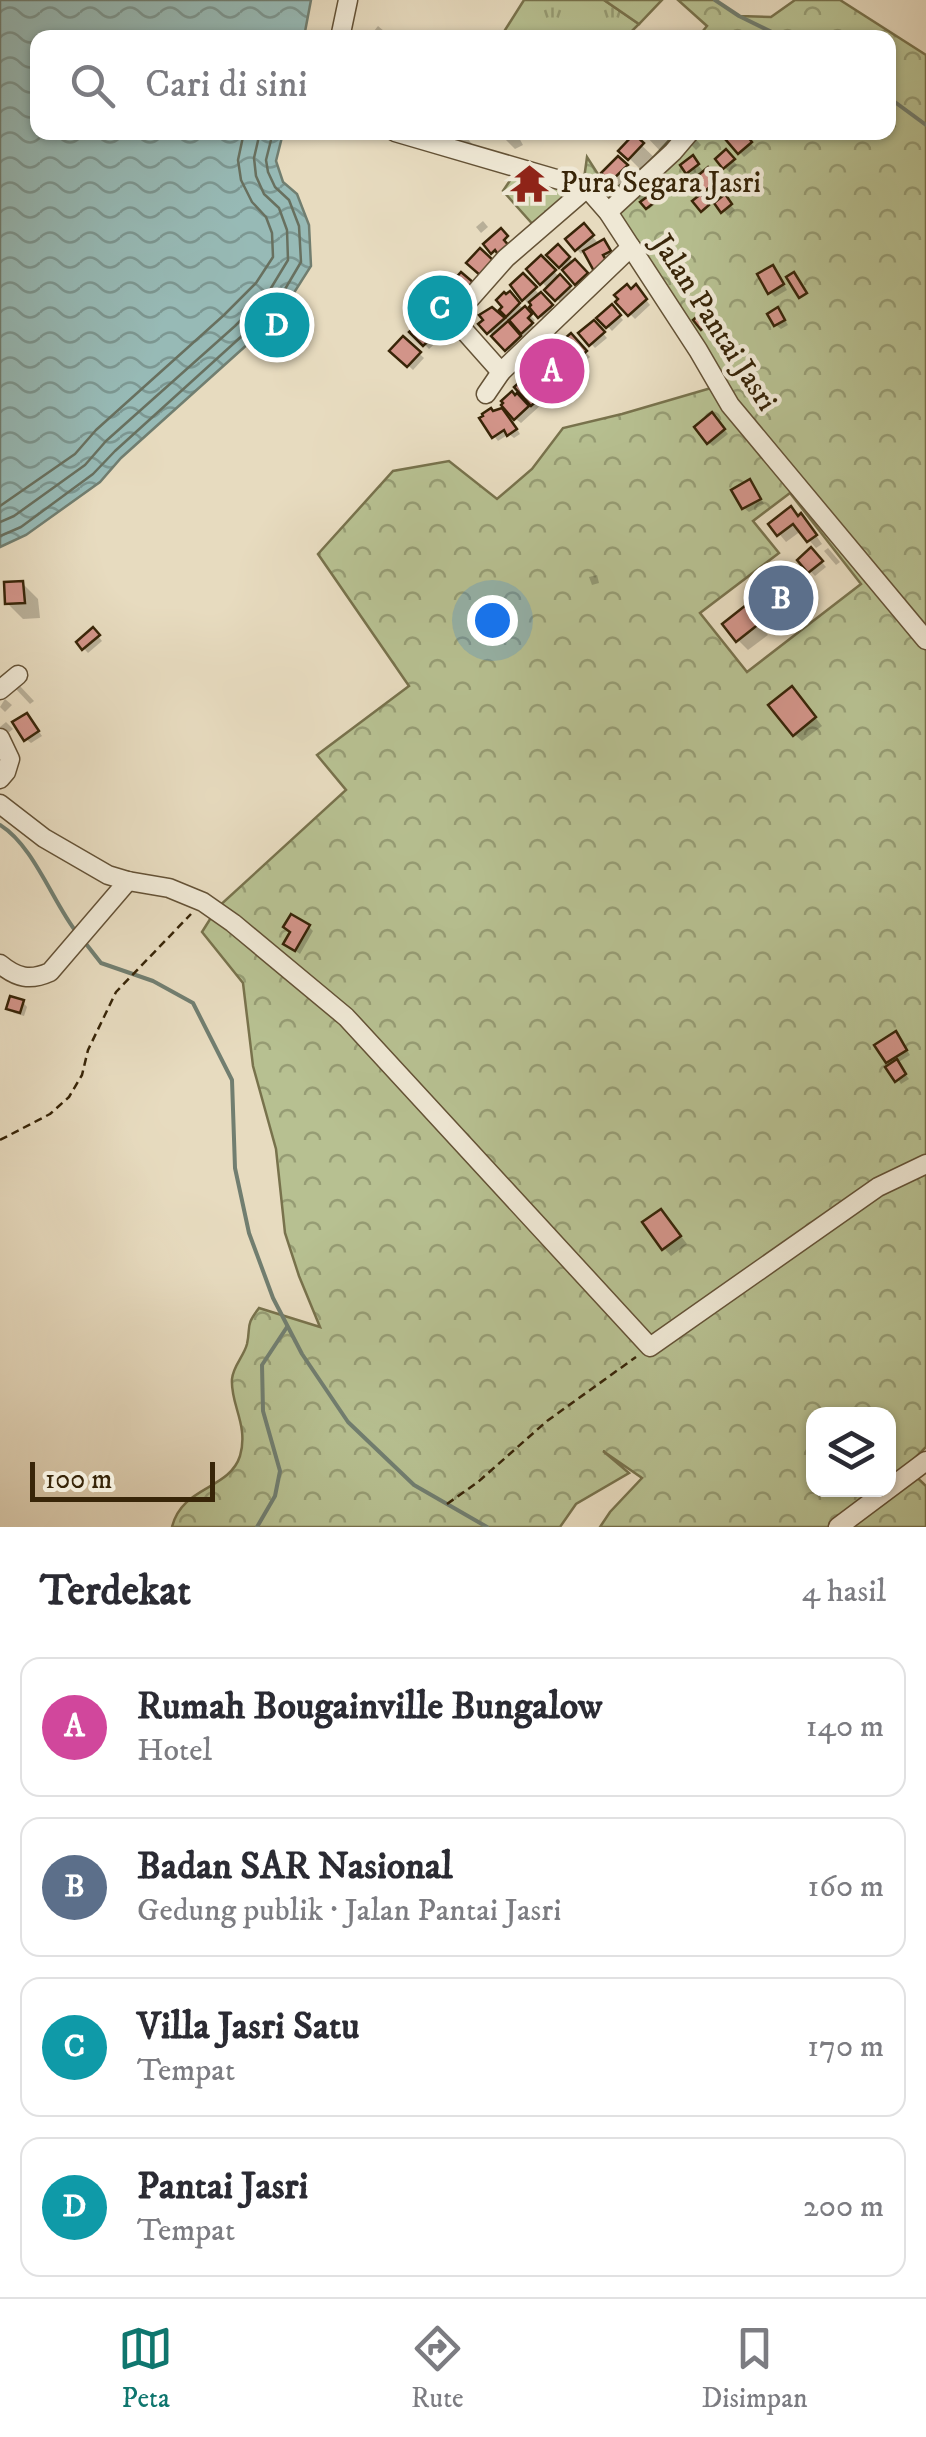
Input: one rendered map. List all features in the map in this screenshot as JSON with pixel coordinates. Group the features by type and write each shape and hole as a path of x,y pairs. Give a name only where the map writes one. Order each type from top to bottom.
{"street":[{"path":"342,30 348,0"},
{"path":"422,140 587,188"},
{"path":"608,212 683,140"},
{"path":"501,372 448,325 506,258 587,188"},
{"name":"Jalan Pantai Jasri","path":"587,188 608,212 730,405 926,640"},
{"path":"486,394 501,372 631,247"},
{"path":"0,690 18,674"},
{"path":"0,738 10,759 0,779"},
{"path":"0,804 57,846 108,875 168,888 202,902 346,1017 650,1347 878,1187 926,1164"},
{"path":"0,964 16,975 32,978 50,972 128,881"},
{"path":"838,1527 926,1461"}],"path":[{"path":"0,1140 50,1114 68,1097 82,1075 88,1050 116,992 202,902"},
{"path":"447,1504 547,1421 650,1347"}],"green space":[{"path":"524,0 604,0 639,24 633,30 505,30"},
{"path":"604,0 662,0 639,24"},
{"path":"678,0 715,0 739,16 771,17 795,0 840,0 887,30 704,30 707,26"},
{"path":"896,36 926,55 926,1447 906,1467 926,1486 926,1527 600,1527 642,1478 603,1451 629,1473 576,1504 560,1527 172,1527 185,1503 226,1476 240,1456 242,1434 232,1379 247,1344 250,1322 259,1308 320,1327 285,1233 276,1149 253,1066 243,983 202,932 217,908 346,790 317,755 409,686 318,554 393,471 449,461 497,499 532,469 563,428 718,386 583,186 587,157 610,193 646,165 669,140 896,140","holes":["790,493 861,584 747,672 700,613 779,553 753,521"]},
{"path":"513,176 572,189 536,228 503,191"}],"water":[{"path":"0,0 311,0 305,30 30,30 30,140 281,140 276,161 283,182 297,194 309,225 311,266 285,307 121,458 100,482 26,535 0,547"}],"building":[{"path":"628,140 644,143 628,160 618,151"},
{"path":"726,140 750,140 752,142 738,154"},
{"path":"726,149 735,159 723,169 715,159"},
{"path":"693,155 699,164 686,174 680,165"},
{"path":"618,156 628,165 610,182 601,173"},
{"path":"708,167 718,180 705,191 695,178"},
{"path":"655,191 660,198 646,209 640,202"},
{"path":"701,194 709,205 701,212 692,201"},
{"path":"725,194 732,204 721,213 714,203"},
{"path":"584,223 594,235 575,251 565,239"},
{"path":"501,228 510,247 499,256 495,250 491,254 483,244"},
{"path":"604,239 611,251 603,255 609,265 595,273 583,251"},
{"path":"558,244 570,257 559,268 546,255"},
{"path":"480,248 494,261 481,276 466,263"},
{"path":"541,255 556,270 540,285 526,269"},
{"path":"575,259 588,273 575,285 562,270"},
{"path":"773,265 784,284 768,294 757,274"},
{"path":"461,272 474,283 455,303 443,292"},
{"path":"794,272 807,293 799,298 786,277"},
{"path":"523,273 537,287 522,301 510,285"},
{"path":"560,274 571,286 555,301 544,290"},
{"path":"627,284 631,289 636,284 647,299 628,316 615,302 618,299 614,295"},
{"path":"510,291 520,303 506,317 496,300"},
{"path":"541,292 553,305 538,318 529,302"},
{"path":"439,295 453,308 442,321 427,308"},
{"path":"612,304 621,315 606,328 596,318"},
{"path":"525,306 533,323 521,334 509,320"},
{"path":"492,307 505,318 487,334 478,324 483,320 479,315"},
{"path":"778,307 785,320 774,326 767,314"},
{"path":"705,310 713,320 701,330 693,320"},
{"path":"426,316 437,333 423,346 409,332"},
{"path":"594,320 605,332 589,346 578,333"},
{"path":"508,321 521,336 505,351 491,336"},
{"path":"571,333 587,351 570,366 559,354 563,351 557,345"},
{"path":"403,336 421,352 407,367 389,351"},
{"path":"550,356 566,370 549,384 537,366"},
{"path":"533,370 550,389 531,406 514,387"},
{"path":"512,391 529,406 514,420 501,405"},
{"path":"491,408 502,408 517,429 507,436 504,430 492,438 479,418"},
{"path":"712,412 725,429 707,444 694,427"},
{"path":"750,479 761,499 742,509 731,490"},
{"path":"791,506 817,535 807,542 793,524 777,536 768,524"},
{"path":"811,547 823,561 808,573 797,560"},
{"path":"791,570 805,590 762,621 748,601"},
{"path":"23,581 25,603 5,604 4,582"},
{"path":"746,605 760,623 736,642 722,624"},
{"path":"93,627 100,635 82,650 76,642"},
{"path":"792,686 816,717 793,736 768,705"},
{"path":"27,713 39,731 24,741 12,722"},
{"path":"291,914 310,925 295,951 283,944 290,932 283,927"},
{"path":"10,996 24,1000 20,1013 6,1009"},
{"path":"896,1031 907,1050 886,1063 874,1045"},
{"path":"897,1059 906,1074 895,1082 885,1067"},
{"path":"661,1209 681,1236 662,1250 642,1222"}],"waterway":[{"path":"715,0 768,30"},
{"path":"896,103 926,125"},
{"path":"0,825 33,860 77,933"},
{"path":"83,940 101,963 153,981 193,1003 232,1080 235,1168 249,1233 273,1298 302,1354 348,1422 414,1485 487,1527"},
{"path":"257,1527 275,1496 280,1471 263,1411 262,1365 287,1327"}],"place":[{"name":"Pura Segara Jasri","path":"530,183"},
{"name":"Villa Jasri Satu","path":"440,308"},
{"name":"Pantai Jasri","path":"277,325"},
{"name":"Rumah Bougainville Bungalow","path":"552,371"},
{"name":"Badan SAR Nasional","path":"781,598"}]}
